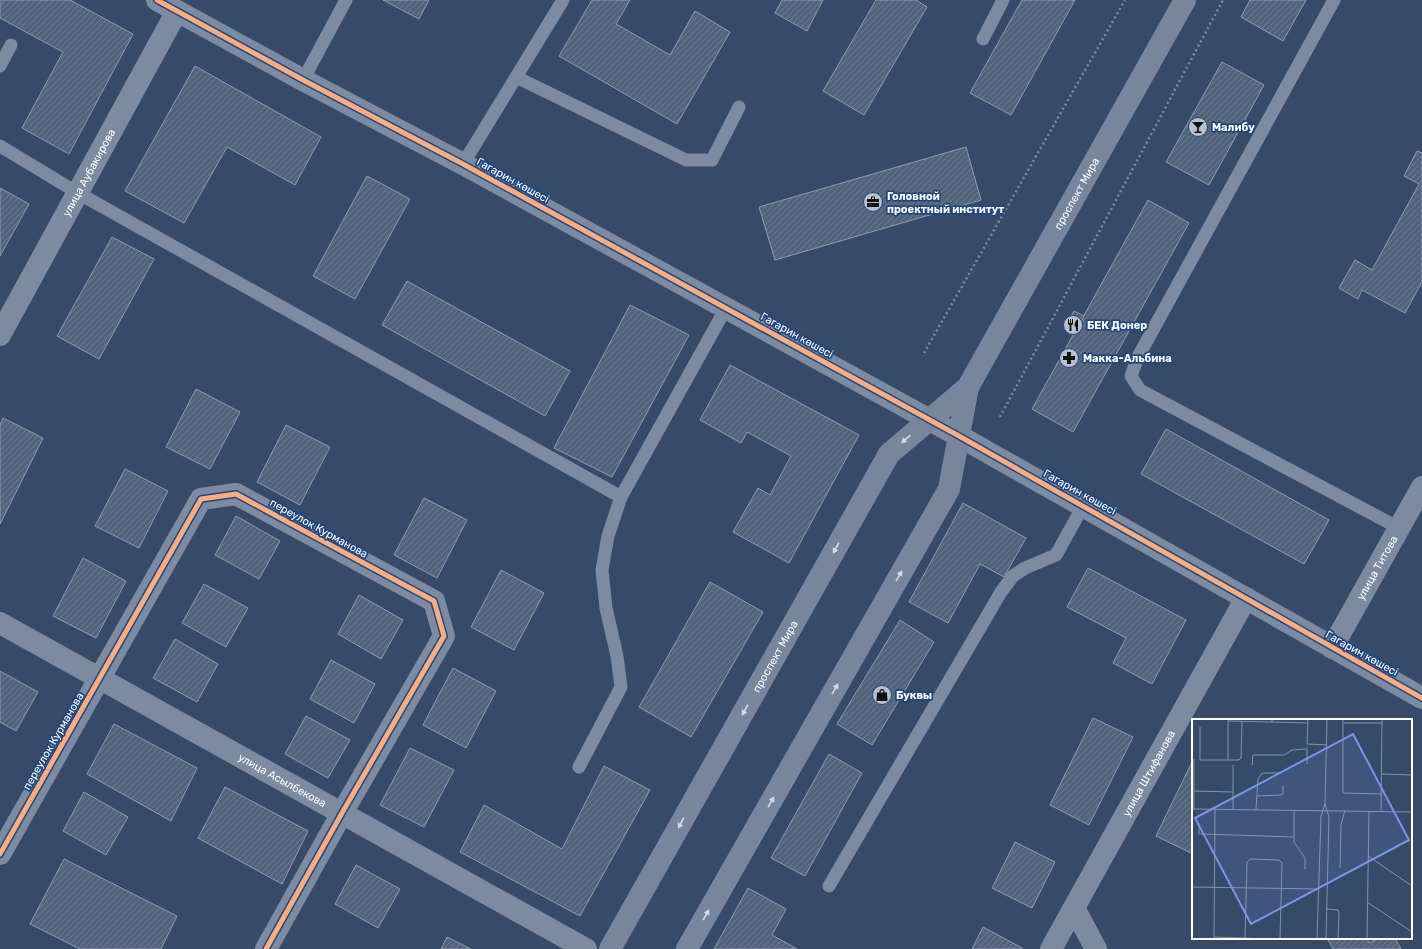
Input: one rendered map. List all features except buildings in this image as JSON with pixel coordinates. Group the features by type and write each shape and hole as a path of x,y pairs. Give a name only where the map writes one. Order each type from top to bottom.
{"main road":[{"name":"проспект Мира","path":"687,949 949,489 968,387 1184,0"},
{"name":"проспект Мира","path":"610,949 889,454 968,387"}],"street":[{"name":"Гагарин көшесі","path":"157,0 303,80 463,164 959,436 1422,698"},
{"name":"улица Аубакирова","path":"0,335 177,11"},
{"name":"улица Титова","path":"1332,648 1422,487"},
{"name":"переулок Курманова","path":"0,854 201,499 236,494 434,602 444,636 266,949"},
{"name":"улица Штифанова","path":"1051,949 1246,598"},
{"name":"улица Асылбекова","path":"0,623 586,949"},
{"path":"1074,908 1096,949"}],"lane":[{"path":"303,80 346,0"},
{"path":"463,164 563,0"},
{"path":"983,39 1003,0"},
{"path":"1334,0 1138,357 1131,376 1140,390 1399,528"},
{"path":"0,66 11,45"},
{"path":"516,77 686,160 712,160 739,107"},
{"path":"0,146 78,193 621,497"},
{"path":"579,767 621,687 617,656 606,608 602,570 608,536 621,497 726,308"},
{"path":"829,886 1001,592 1013,576 1025,568 1056,555 1083,506"}],"path":[{"path":"924,353 1124,0"},
{"path":"1000,417 1223,0"}],"cycle path":[{"path":"157,0 303,80 463,164 959,436 1422,698"},
{"path":"0,854 201,499 236,494 434,601 444,636 266,949"}],"place":[{"name":"Малибу","path":"1198,127"},
{"name":"Головной проектный институт","path":"873,202"},
{"name":"БЕК Донер","path":"1073,325"},
{"name":"Макка-Альбина","path":"1069,358"},
{"name":"Буквы","path":"882,695"}]}
